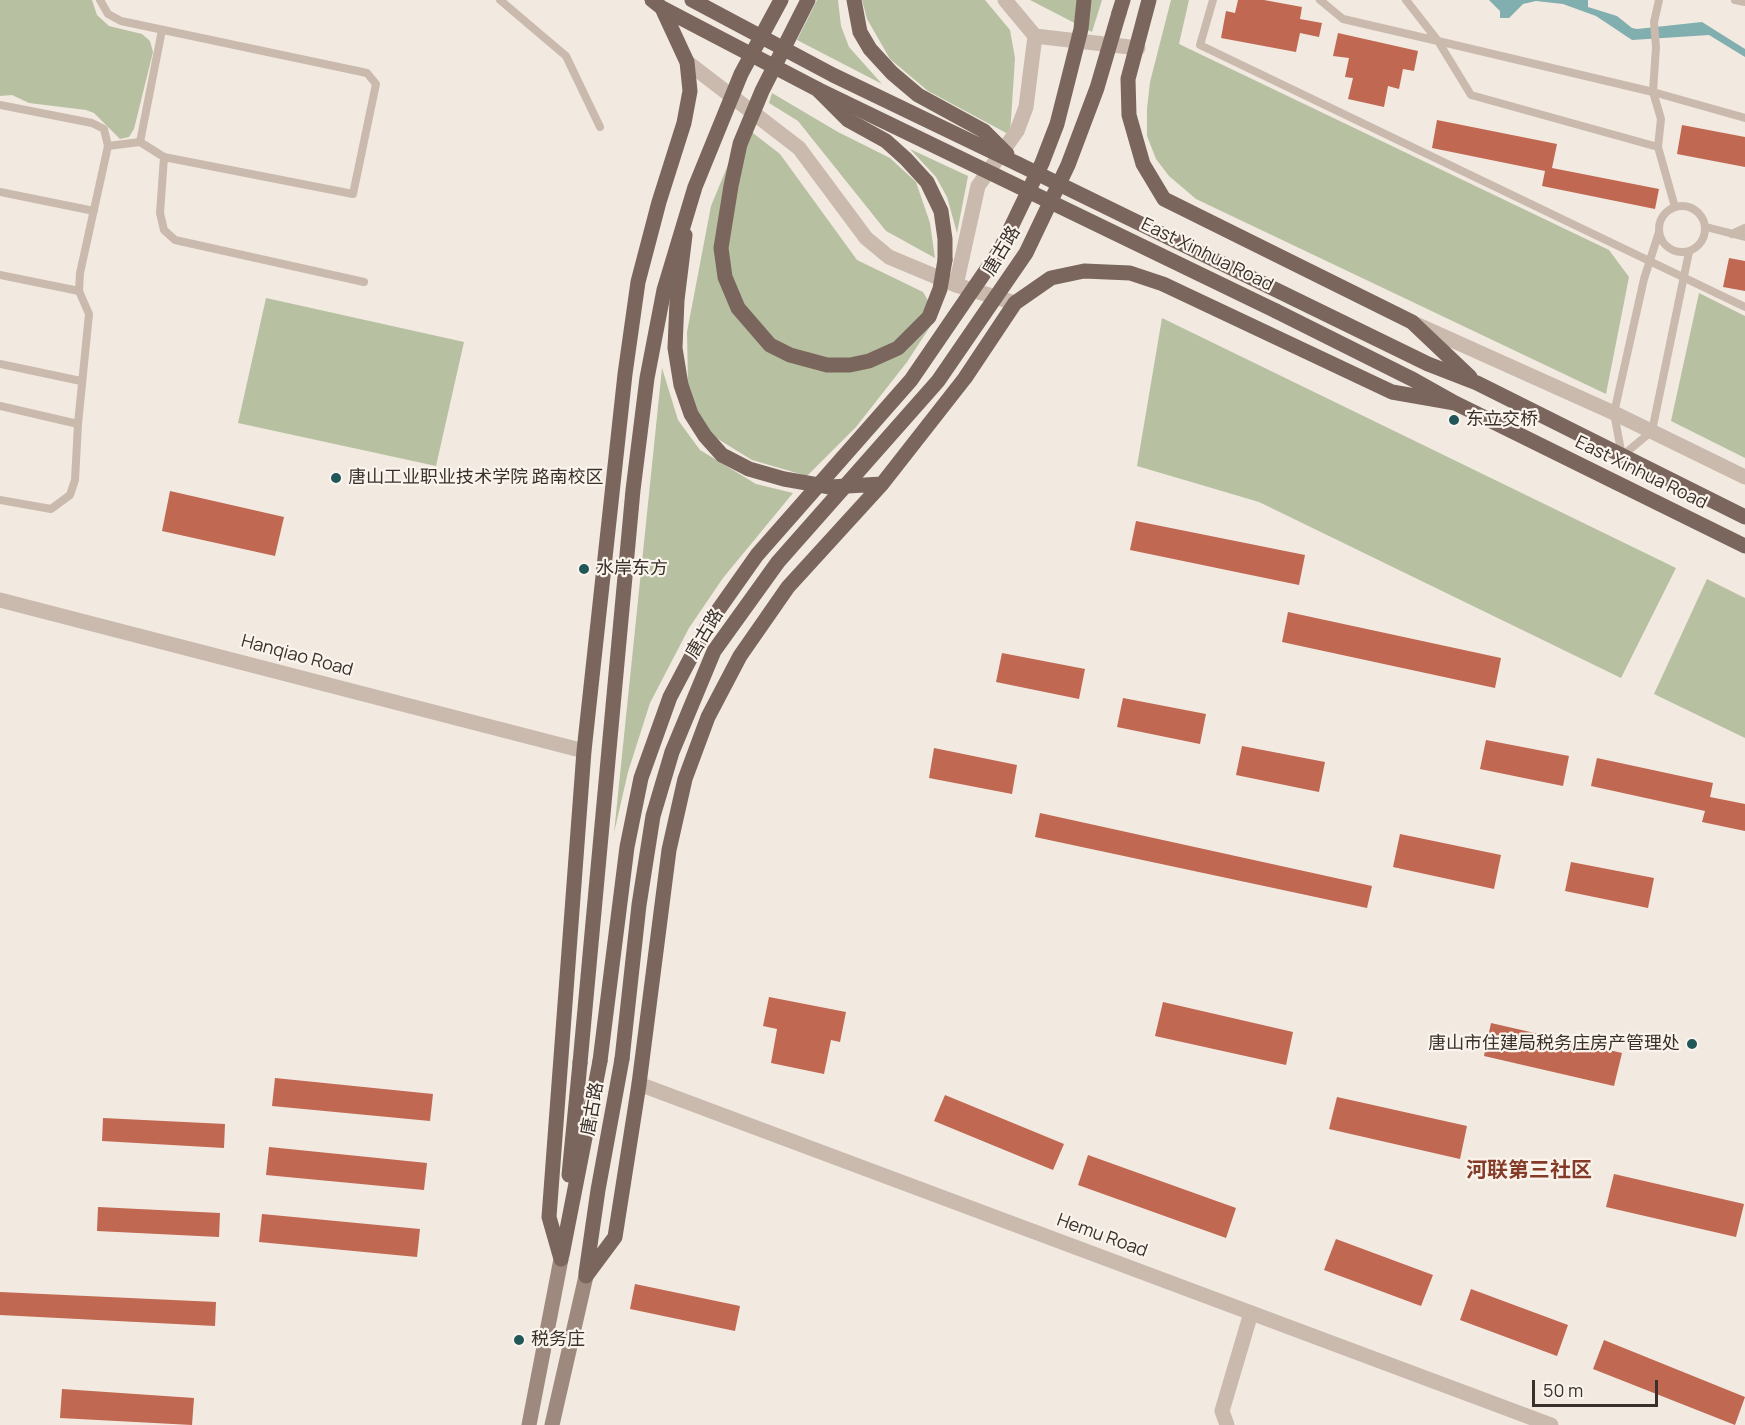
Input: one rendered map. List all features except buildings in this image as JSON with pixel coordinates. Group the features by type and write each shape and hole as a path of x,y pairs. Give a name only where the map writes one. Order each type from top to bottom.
{"main road":[{"name":"East Xinhua Road","path":"692,0 833,75 1428,364 1477,383 1745,517"},
{"name":"唐古路","path":"529,1425 561,1259 633,490 647,378 664,290 690,202 721,118 781,0"},
{"path":"808,0 762,90 740,144 723,223 722,257 725,277 738,308 751,326 770,345 790,355 827,365 850,365 869,362 898,348 929,317 940,289 945,239 941,211 927,182 886,141 848,120 817,89"},
{"path":"854,0 860,32 870,49 891,73 918,95 984,131 1018,164"},
{"path":"561,1259 600,1061 627,847 641,778 670,697 709,622 757,555 911,380 1000,250 1042,163 1057,124 1081,29 1084,0"},
{"path":"1149,0 1128,79 1129,115 1143,164 1164,199 1412,322 1477,383"},
{"name":"East Xinhua Road","path":"657,4 817,89 1276,310 1455,403 1745,546"},
{"path":"561,1259 549,1217 584,751 625,374 635,305 659,202 684,123 690,91 687,62 657,4"},
{"name":"唐古路","path":"552,1425 586,1276 598,1190 622,1059 639,905 653,816 672,752 714,651 778,562 938,381 1026,253 1068,165 1097,88 1121,4"},
{"path":"690,202 677,300 675,348 681,385 691,414 705,436 722,454 749,469 784,479 830,487 882,484"},
{"path":"586,1276 615,1237 639,1084 669,850 685,779 708,717 740,656 788,587 882,484 965,378 1015,303 1051,278 1084,271 1130,273 1163,284 1392,392 1455,403"}],"street":[{"path":"1005,0 1035,36 1138,48"},
{"path":"956,285 978,186 1017,130 1026,107 1035,36"},
{"path":"687,62 799,148 866,238 889,257 956,285 1015,303"},
{"path":"1412,322 1614,413 1745,477"},
{"name":"Hanqiao Road","path":"0,600 584,751"},
{"name":"Hemu Road","path":"639,1084 1551,1425"},
{"path":"1227,1425 1222,1411 1251,1312"}],"lane":[{"path":"100,0 108,14 121,21 367,73 376,84 353,194 164,157 140,142 108,146"},
{"path":"500,0 566,56 600,126"},
{"path":"1213,0 1200,45 1745,307"},
{"path":"1320,0 1343,19 1653,92 1745,118"},
{"path":"1406,0 1438,41 1471,95 1658,147"},
{"path":"1659,0 1654,22 1656,47 1653,92 1661,119 1658,147 1675,207"},
{"path":"1735,0 1745,2"},
{"path":"140,142 162,30"},
{"path":"0,105 92,123 104,129 108,146 80,273 79,291 89,314 81,381 75,480 70,495 51,509 0,500"},
{"path":"164,157 160,213 164,230 175,240 364,282"},
{"path":"0,192 93,211"},
{"path":"1689,252 1682,276 1652,431 1622,456 1614,413 1662,217 1675,207 1695,210 1706,227 1745,237"},
{"path":"1659,232 1666,247 1681,253 1689,252 1702,243 1706,227"},
{"path":"1732,234 1745,228"},
{"path":"0,275 79,291"},
{"path":"0,364 81,381"},
{"path":"0,406 78,424"}],"green space":[{"path":"0,0 92,0 97,15 109,26 142,34 150,41 153,52 134,129 129,137 120,139 94,113 86,110 29,103 12,95 0,96"},
{"path":"817,0 838,0 841,26 849,47 882,84 797,40"},
{"path":"862,0 985,0 1010,30 1015,58 1010,135 928,91 890,59 867,19"},
{"path":"1030,0 1102,0 1092,32"},
{"path":"1171,0 1189,0 1179,44 1609,250 1629,277 1606,394 1196,199 1169,176 1156,159 1147,136 1147,109 1150,82"},
{"path":"772,93 838,132 890,158 916,182 930,223 935,258 886,231 798,121 769,103"},
{"path":"744,126 780,154 857,260 923,292 937,316 907,362 856,427 807,476 752,460 713,436 696,415 688,386 687,332 711,206"},
{"path":"910,149 968,176 957,233 947,197 936,177"},
{"path":"1699,293 1745,316 1745,458 1671,421"},
{"path":"266,298 464,342 436,466 238,423"},
{"path":"1162,318 1676,568 1621,678 1259,502 1137,466"},
{"path":"662,368 678,420 700,450 756,484 793,493 723,578 689,628 650,703 628,772 614,833"},
{"path":"1707,579 1745,598 1745,738 1654,694"}],"water":[{"path":"1489,0 1588,0 1588,7 1617,16 1632,28 1637,29 1702,22 1745,49 1745,57 1709,35 1632,40 1596,16 1563,4 1536,1 1523,4 1509,18 1500,18 1500,11"}],"place":[{"name":"东立交桥","path":"1454,420"},
{"name":"唐山工业职业技术学院 路南校区","path":"336,478"},
{"name":"水岸东方","path":"584,569"},
{"name":"唐山市住建局税务庄房产管理处","path":"1692,1044"},
{"name":"税务庄","path":"519,1340"}],"district":[{"name":"河联第三社区","path":"1529,1171"}]}
